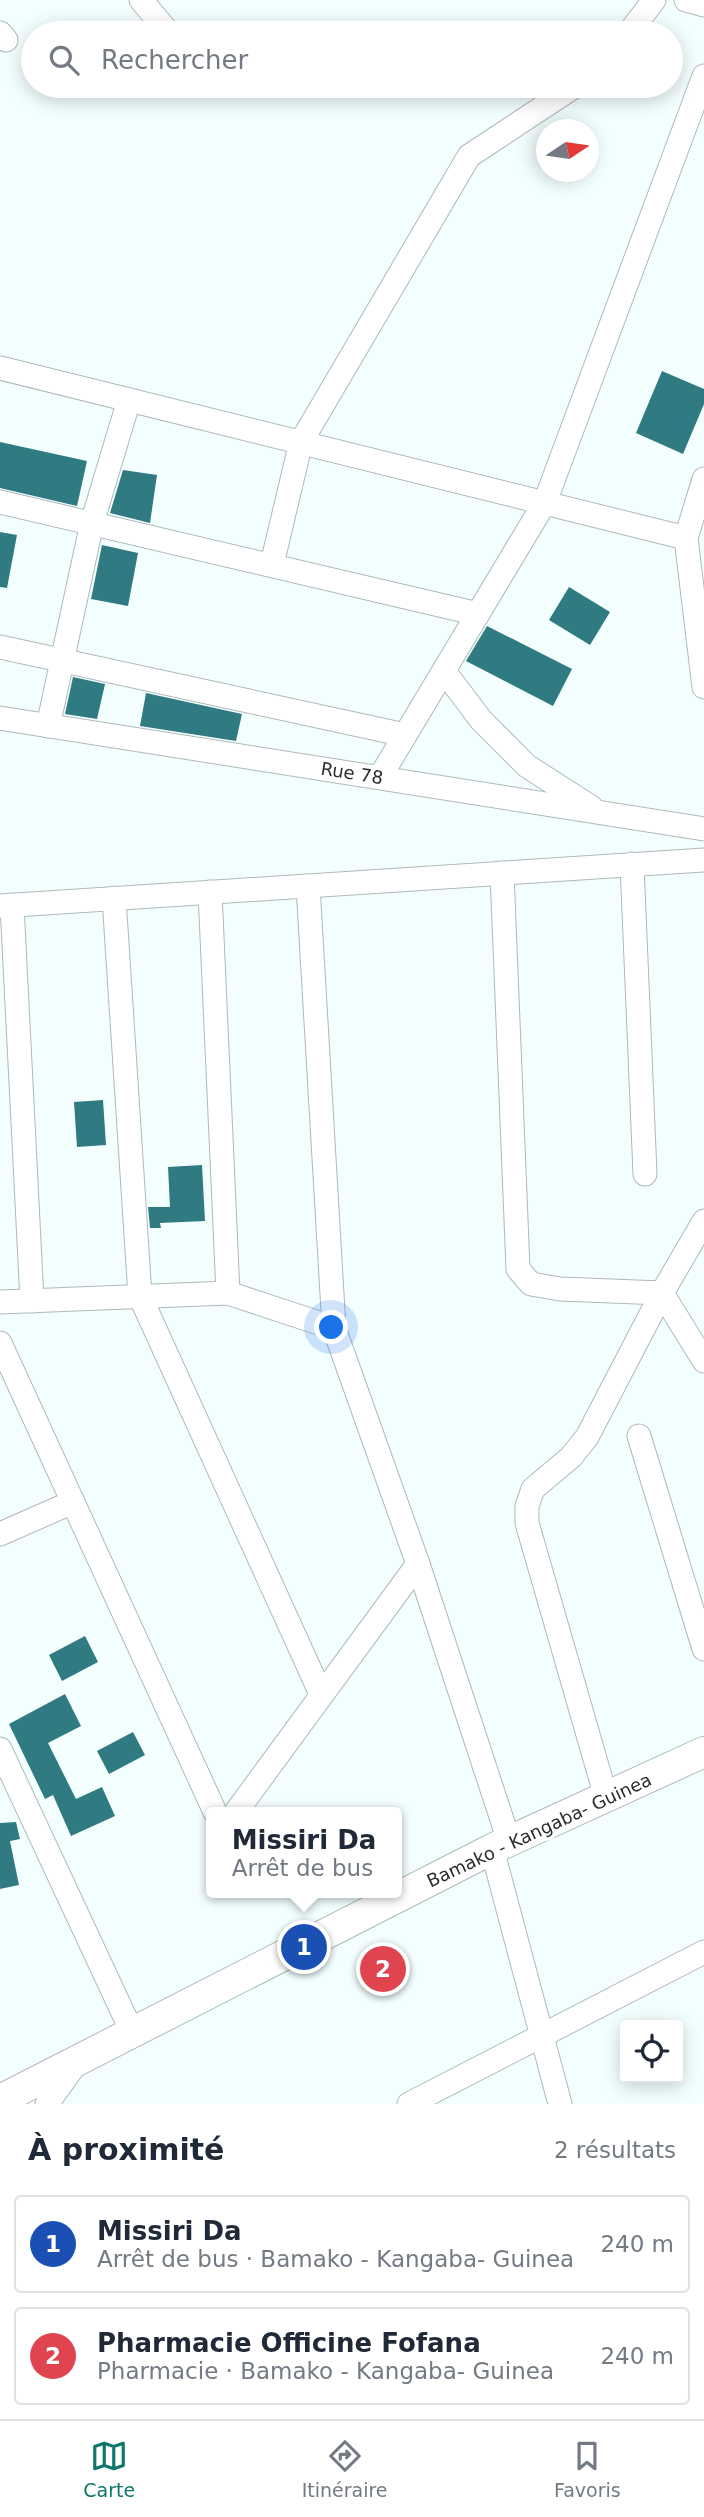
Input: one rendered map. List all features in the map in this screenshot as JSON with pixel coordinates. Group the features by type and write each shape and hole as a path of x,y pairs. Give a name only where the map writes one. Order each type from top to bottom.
{"main road":[{"name":"Bamako - Kangaba- Guinea","path":"402,1895 500,1845 704,1752"},
{"name":"Bamako - Kangaba- Guinea","path":"0,2100 395,1898"}],"street":[{"path":"141,0 159,21"},
{"path":"638,21 654,0"},
{"path":"685,0 704,5"},
{"path":"380,777 545,502 704,76"},
{"path":"272,564 300,442 469,156 557,98"},
{"path":"0,368 686,538"},
{"path":"48,726 92,523 128,400"},
{"path":"703,483 686,538 704,687"},
{"path":"0,502 478,614"},
{"path":"0,647 405,735"},
{"path":"444,671 481,720 527,766 600,812"},
{"name":"Rue 78","path":"0,718 704,829"},
{"path":"32,1301 6,906 704,860"},
{"path":"632,864 645,1174"},
{"path":"502,873 518,1269 531,1284 560,1289 662,1293"},
{"path":"309,886 334,1328 418,1564 500,1845 560,2104"},
{"path":"210,892 228,1293"},
{"path":"114,898 140,1296 321,1694"},
{"path":"606,1797 527,1523 527,1506 533,1489 571,1457 587,1437 662,1293 704,1221"},
{"path":"0,1302 228,1293 334,1328"},
{"path":"662,1293 704,1361"},
{"path":"0,1343 213,1807"},
{"path":"639,1436 704,1649"},
{"path":"0,1534 73,1502"},
{"path":"240,1807 418,1564"},
{"path":"0,1749 131,2032"},
{"path":"409,2104 704,1952"},
{"path":"47,2104 81,2057"}],"building":[{"path":"662,371 704,389 704,404 683,454 636,433"},
{"path":"0,442 87,461 77,506 0,488"},
{"path":"123,470 157,475 150,523 110,513"},
{"path":"0,532 17,535 7,588 0,587"},
{"path":"102,545 138,553 128,606 91,599"},
{"path":"569,587 610,612 590,645 549,620"},
{"path":"487,626 572,669 553,706 466,661"},
{"path":"73,677 105,684 97,719 65,714"},
{"path":"146,693 242,714 236,741 140,726"},
{"path":"103,1100 106,1145 77,1147 74,1102"},
{"path":"202,1165 205,1221 160,1223 161,1228 150,1228 148,1207 170,1207 168,1167"},
{"path":"85,1636 98,1662 62,1681 49,1655"},
{"path":"65,1694 81,1726 48,1743 76,1799 102,1787 115,1816 71,1836 53,1795 45,1799 9,1724"},
{"path":"133,1732 145,1755 109,1774 97,1751"},
{"path":"16,1822 20,1839 10,1841 19,1885 0,1889 0,1823"}],"place":[{"name":"Missiri Da","path":"304,1947"},
{"name":"Pharmacie Officine Fofana","path":"383,1969"}]}
